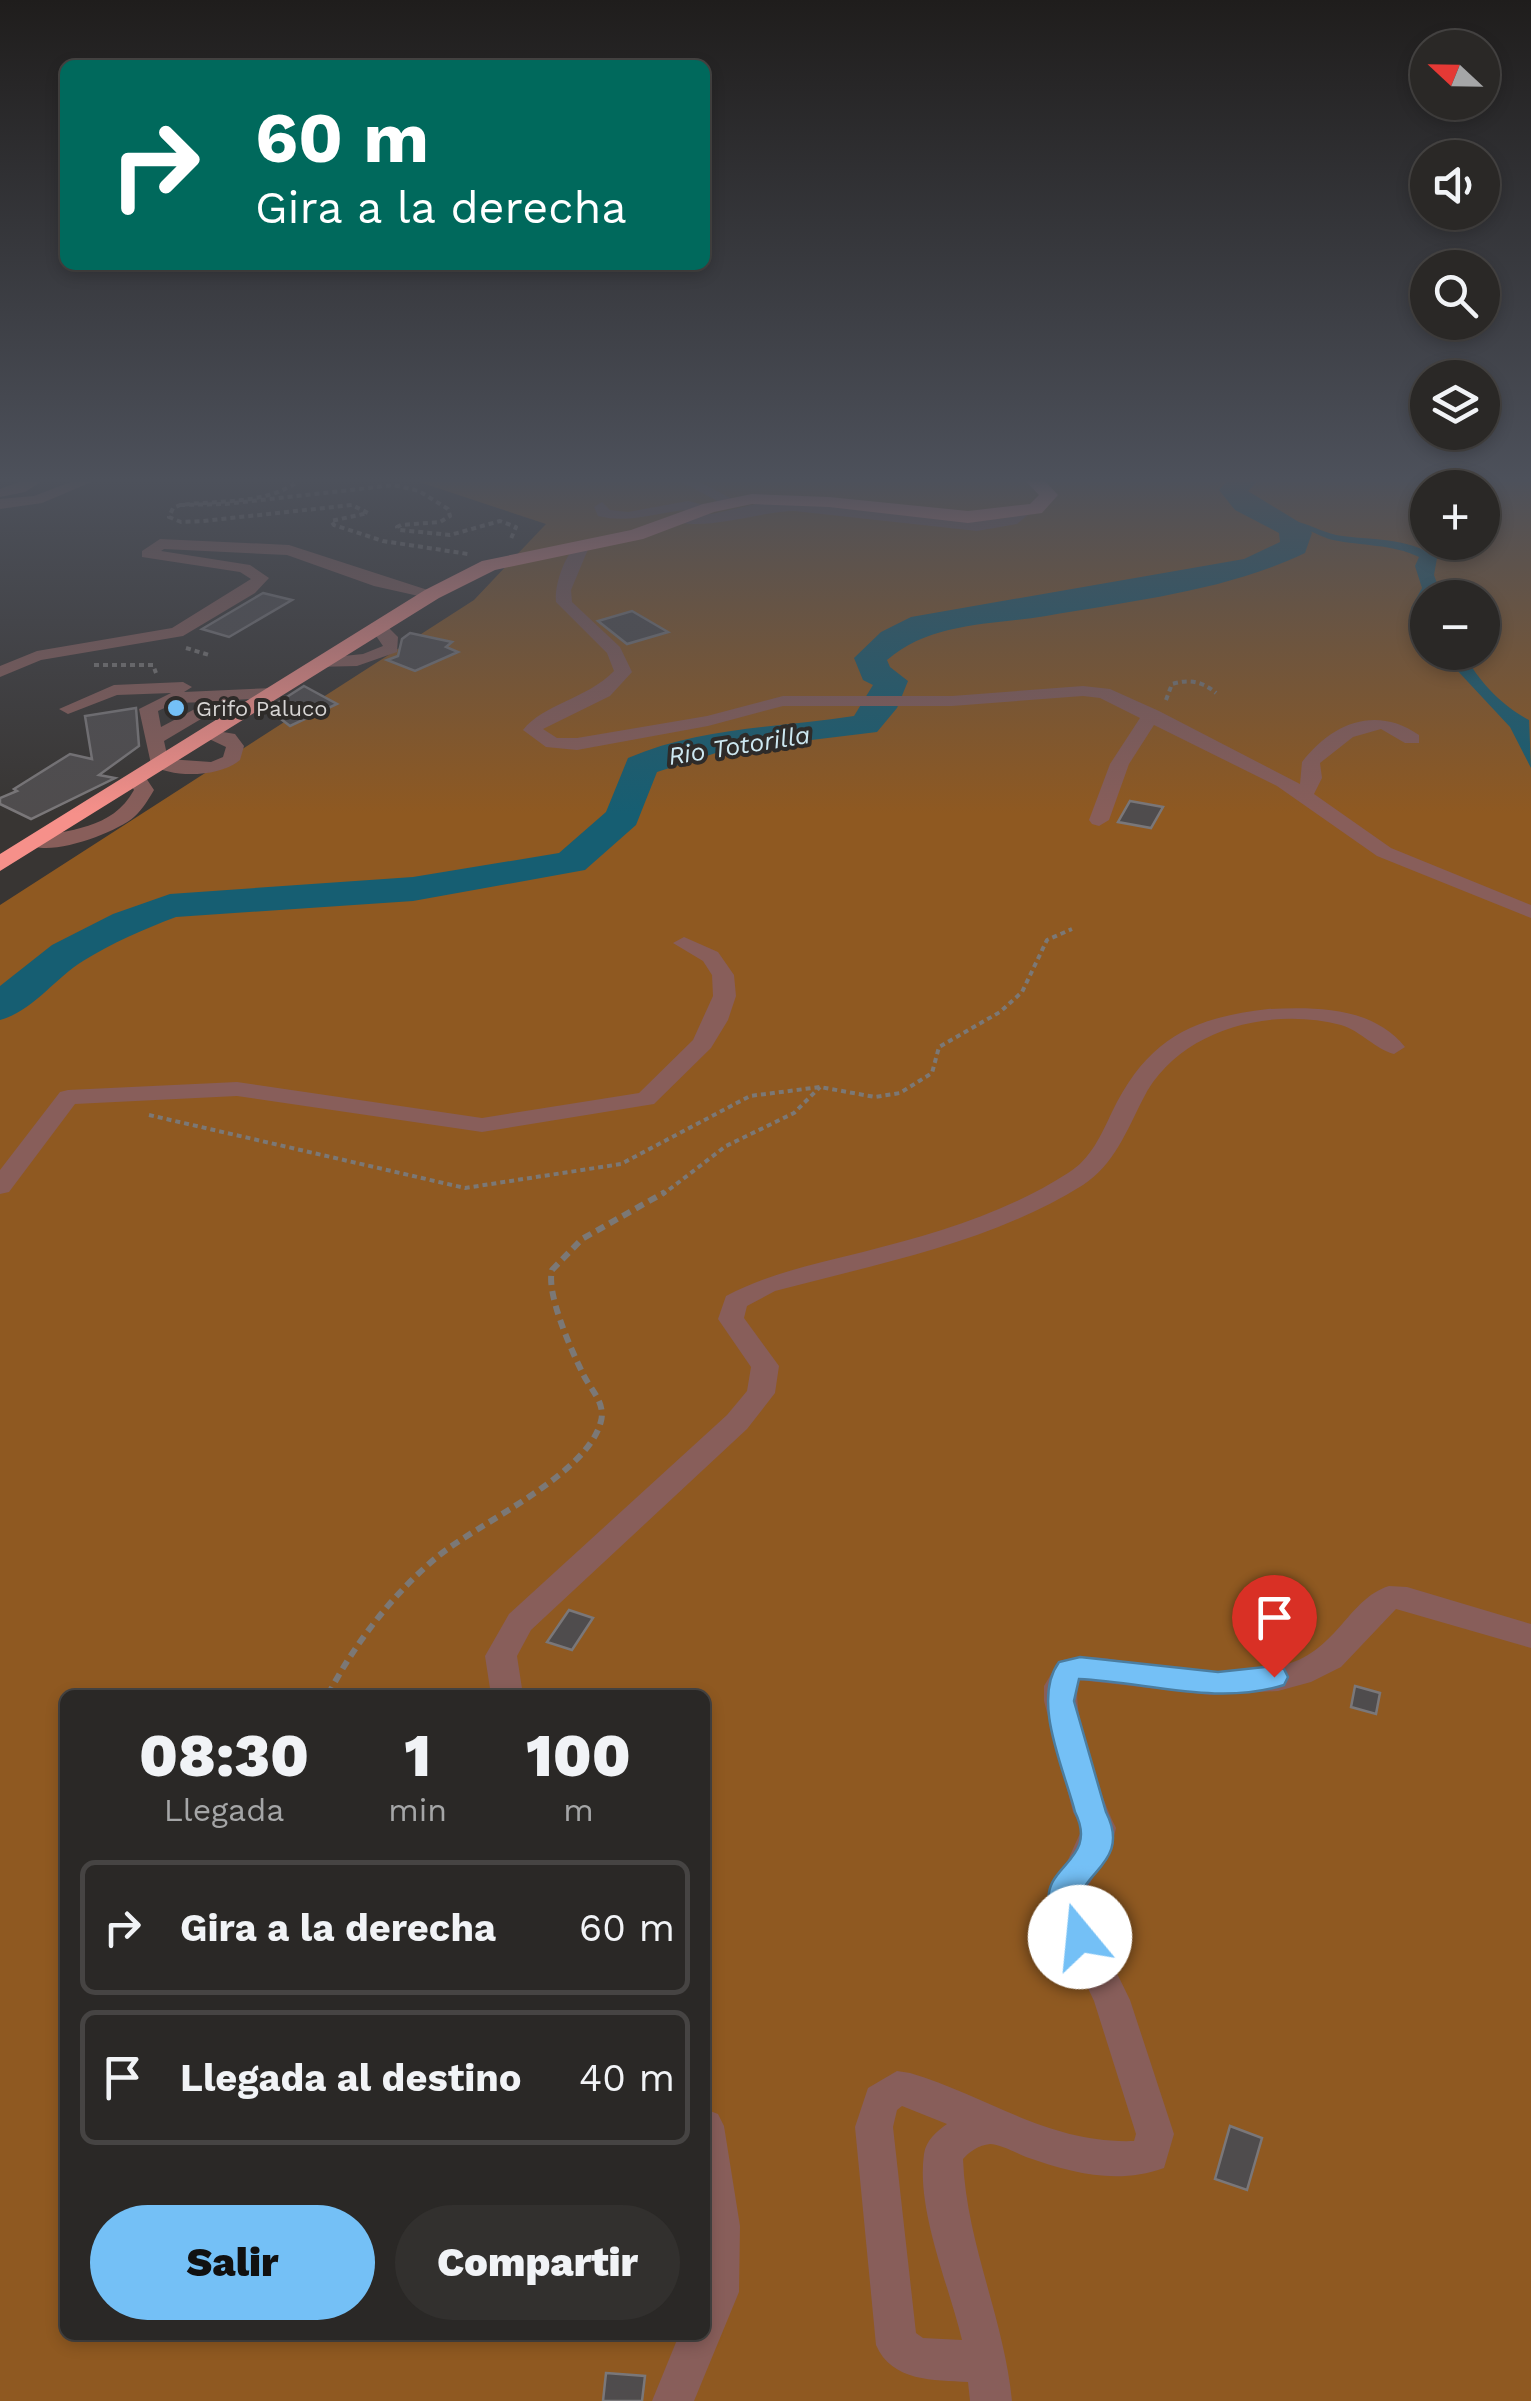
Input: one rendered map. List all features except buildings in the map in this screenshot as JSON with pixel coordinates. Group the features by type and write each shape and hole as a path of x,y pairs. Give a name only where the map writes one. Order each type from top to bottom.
{"highway":[{"path":"0,864 440,590"}],"street":[{"path":"0,672 37,656 177,632 249,590"},
{"path":"411,590 432,594"},
{"path":"563,590 564,602 622,661 623,672 604,692 538,723 532,730 553,743 597,742 708,721 784,700 952,701 1083,690 1112,696 1259,768 1412,866 1531,912"},
{"path":"68,709 100,694 144,686 273,694"},
{"path":"211,733 228,738 235,746 231,760 214,768 160,764 147,713 153,705 172,698 273,694"},
{"path":"154,739 230,697"},
{"path":"1100,820 1125,754 1138,729 1153,716"},
{"path":"1304,796 1312,778 1311,762 1338,738 1381,724 1412,739"},
{"path":"0,1187 68,1096 237,1089 482,1125 646,1099 666,1085 686,1061 716,1019 728,994 723,969 714,956 684,943"},
{"path":"505,1690 501,1677 502,1644 520,1622 736,1422 761,1393 765,1366 731,1319 735,1302 766,1286 999,1220 1049,1194 1092,1167 1120,1126 1143,1078 1179,1038 1230,1020 1317,1015 1352,1019 1373,1028 1394,1047"},
{"path":"992,2126 958,2137 944,2152 943,2163 948,2220 979,2320 988,2382 918,2358 897,2345 874,2127 880,2100 897,2088 914,2090 992,2126 1102,2160 1138,2160 1150,2155 1155,2134 1112,2000 1064,1904 1066,1889 1092,1858 1098,1828 1090,1812 1060,1701 1060,1686 1070,1670 1093,1668 1218,1683 1251,1682 1296,1672 1316,1667 1340,1652 1376,1607 1390,1597 1407,1598 1531,1636"},
{"path":"710,2159 720,2226 718,2292 710,2312"},
{"path":"673,2401 698,2340"}],"path":[{"path":"82,664 113,668 153,665 154,671 162,676"},
{"path":"1153,716 1165,703 1172,684 1198,681 1216,694"},
{"path":"330,1690 362,1642 433,1560 528,1500 556,1476 601,1424 602,1408 587,1384 560,1314 551,1301 550,1282 559,1257 590,1233 684,1181 705,1159 802,1110 820,1087"}],"shaded area":[{"path":"483,590 1410,590 1410,670 1500,670 1500,590 1531,590 1531,2401 0,2401 0,905 474,600"}],"water":[{"path":"1457,670 1474,670 1491,691 1529,720 1531,768 1510,727"}],"waterway":[{"name":"Rio Totorilla","path":"0,1007 66,954 127,922 170,906 413,889 571,862 623,817 641,766 667,754 722,741 865,725 880,708 891,681 875,673 870,658 892,639 922,624 1130,590"}],"place":[{"name":"Grifo Paluco","path":"176,708"}],"route":[{"path":"1080,1937 1064,1904 1066,1889 1092,1858 1098,1828 1090,1812 1060,1701 1063,1678 1070,1670 1080,1668 1218,1683 1274,1677"}]}
